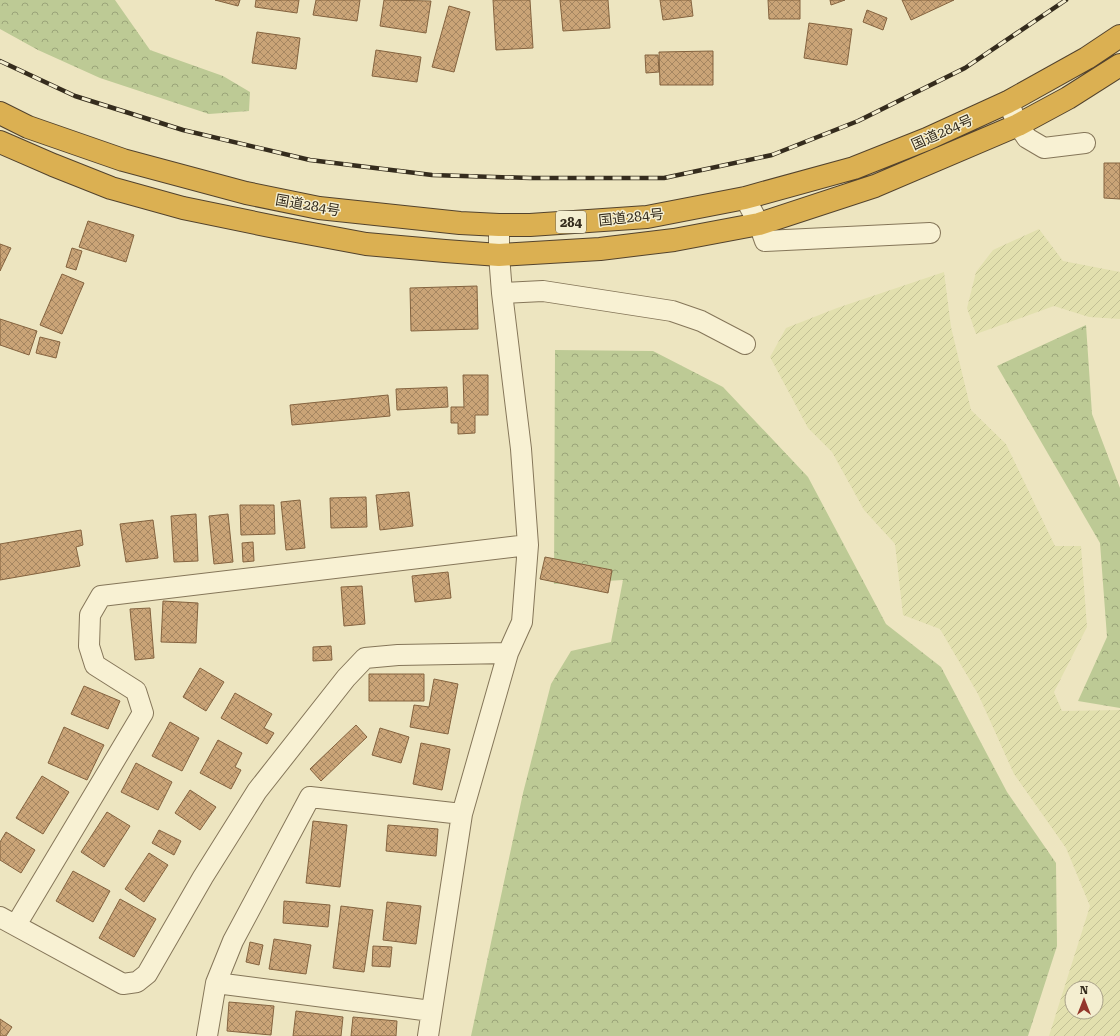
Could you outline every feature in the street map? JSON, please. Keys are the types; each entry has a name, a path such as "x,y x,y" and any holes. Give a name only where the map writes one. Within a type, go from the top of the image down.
{"highway":[{"name":"国道284号","path":"0,113 28,127 123,160 246,193 319,208 460,223 499,225 530,225 647,217 745,198 854,168 927,139 1008,102 1087,58 1120,36"},
{"name":"国道284号","path":"0,142 111,188 182,208 366,244 499,255 600,249 674,240 759,224 875,186 1018,125 1068,98 1120,65"}],"street":[{"path":"1008,102 1018,125 1027,138 1044,148 1085,143"},
{"path":"745,198 759,224 765,241 930,233"},
{"path":"428,1036 462,814 508,653 522,622 528,545 521,449 502,292 499,255 499,225"},
{"path":"502,292 543,291 672,311 700,321 745,344"},
{"path":"508,653 398,655 365,658 346,678 257,791 203,877 147,974 137,982 123,984 8,921 143,713 136,691 95,665 89,646 90,615 101,596 528,545"},
{"path":"207,1036 216,983 232,941 310,797 462,814"},
{"path":"216,983 431,1011"}],"shaded area":[{"path":"1039,229 1063,261 1120,272 1120,319 1089,317 1054,306 976,334 967,308 976,272 993,250"},
{"path":"944,272 951,327 971,410 1006,444 1055,546 1081,546 1087,627 1054,692 1062,711 1120,710 1120,1036 1049,1036 1064,988 1064,1020 1104,1020 1104,980 1067,980 1090,906 1066,848 1014,774 978,694 940,629 903,615 895,544 864,510 832,452 808,428 770,357 786,328 837,308"}],"green space":[{"path":"0,0 115,0 150,50 223,76 250,92 249,111 209,114 100,78 38,50 0,29"},
{"path":"1086,325 1092,414 1120,488 1120,708 1078,701 1107,637 1100,543 997,366"},
{"path":"555,350 653,351 723,387 808,477 886,624 941,667 1007,792 1056,863 1057,946 1028,1036 471,1036 523,793 551,684 571,651 611,642 623,580 554,584"}],"building":[{"path":"215,0 240,0 238,6"},
{"path":"256,0 299,0 297,13 255,7"},
{"path":"316,0 360,0 357,21 313,15"},
{"path":"384,0 431,1 426,33 380,26"},
{"path":"493,0 530,0 533,48 496,50"},
{"path":"560,0 608,0 610,28 563,31"},
{"path":"660,0 691,0 693,16 663,20"},
{"path":"768,0 800,0 800,19 769,19"},
{"path":"830,0 845,0 831,5"},
{"path":"902,0 954,0 911,20"},
{"path":"449,6 470,12 454,72 432,67"},
{"path":"867,10 887,18 883,30 863,22"},
{"path":"809,23 852,29 847,65 804,58"},
{"path":"257,32 300,38 296,69 252,63"},
{"path":"376,50 421,57 417,82 372,76"},
{"path":"713,51 713,85 660,85 659,52"},
{"path":"645,55 658,55 659,72 646,73"},
{"path":"1104,163 1120,163 1120,199 1104,198"},
{"path":"88,221 134,235 126,262 79,247"},
{"path":"0,244 11,248 0,271"},
{"path":"72,248 82,251 76,270 66,267"},
{"path":"62,274 84,283 62,334 40,325"},
{"path":"477,286 478,329 411,331 410,288"},
{"path":"0,319 37,331 29,355 0,345"},
{"path":"40,337 60,342 56,358 36,353"},
{"path":"463,375 488,375 488,415 475,415 475,433 458,434 458,423 451,423 451,407 464,407"},
{"path":"447,387 448,407 397,410 396,389"},
{"path":"388,395 390,416 292,425 290,405"},
{"path":"409,492 413,526 380,530 376,495"},
{"path":"366,497 367,527 331,528 330,498"},
{"path":"300,500 305,548 286,550 281,502"},
{"path":"240,505 274,505 275,534 241,535"},
{"path":"196,514 198,561 174,562 171,516"},
{"path":"228,514 233,562 214,564 209,516"},
{"path":"153,520 158,558 126,562 120,524"},
{"path":"81,530 83,545 76,547 80,566 0,580 0,544"},
{"path":"253,542 254,561 243,562 242,543"},
{"path":"545,557 612,570 608,593 540,579"},
{"path":"448,572 451,598 415,602 412,576"},
{"path":"362,586 365,624 344,626 341,587"},
{"path":"163,601 198,603 196,643 161,642"},
{"path":"150,608 154,658 135,660 130,609"},
{"path":"331,646 332,660 313,661 313,647"},
{"path":"200,668 224,682 206,711 183,697"},
{"path":"369,674 424,674 424,701 369,701"},
{"path":"434,679 458,684 448,734 410,727 414,705 429,707"},
{"path":"84,686 120,701 108,729 71,714"},
{"path":"235,693 272,714 264,728 274,733 267,744 221,718"},
{"path":"170,722 199,738 182,771 152,756"},
{"path":"356,725 367,737 321,781 310,769"},
{"path":"64,727 104,745 87,780 48,763"},
{"path":"380,728 409,737 401,763 372,755"},
{"path":"218,740 242,753 235,767 241,770 231,789 200,773"},
{"path":"421,743 450,749 442,790 413,784"},
{"path":"136,763 172,782 158,810 121,792"},
{"path":"42,776 69,792 43,834 16,818"},
{"path":"190,790 216,807 200,830 175,813"},
{"path":"107,812 130,826 104,867 81,852"},
{"path":"313,821 347,825 340,887 306,883"},
{"path":"388,825 438,829 436,856 386,851"},
{"path":"159,830 181,841 174,855 152,843"},
{"path":"6,832 35,850 21,873 0,860 0,842"},
{"path":"149,853 168,865 144,902 125,889"},
{"path":"73,871 110,891 93,922 56,901"},
{"path":"120,899 156,919 134,957 99,938"},
{"path":"284,901 330,905 328,927 283,923"},
{"path":"387,902 421,906 416,944 383,940"},
{"path":"341,906 373,910 364,972 333,968"},
{"path":"274,939 311,945 306,974 269,969"},
{"path":"250,942 263,945 259,965 246,962"},
{"path":"373,946 392,947 390,967 372,966"},
{"path":"229,1002 274,1006 271,1035 227,1031"},
{"path":"296,1011 343,1017 341,1036 293,1036"},
{"path":"353,1017 397,1021 396,1036 351,1036"},
{"path":"0,1019 12,1027 6,1036 0,1036"}],"railway":[{"path":"0,61 75,96 183,130 310,160 432,175 530,178 664,178 772,155 858,121 965,68 1066,0"}]}
